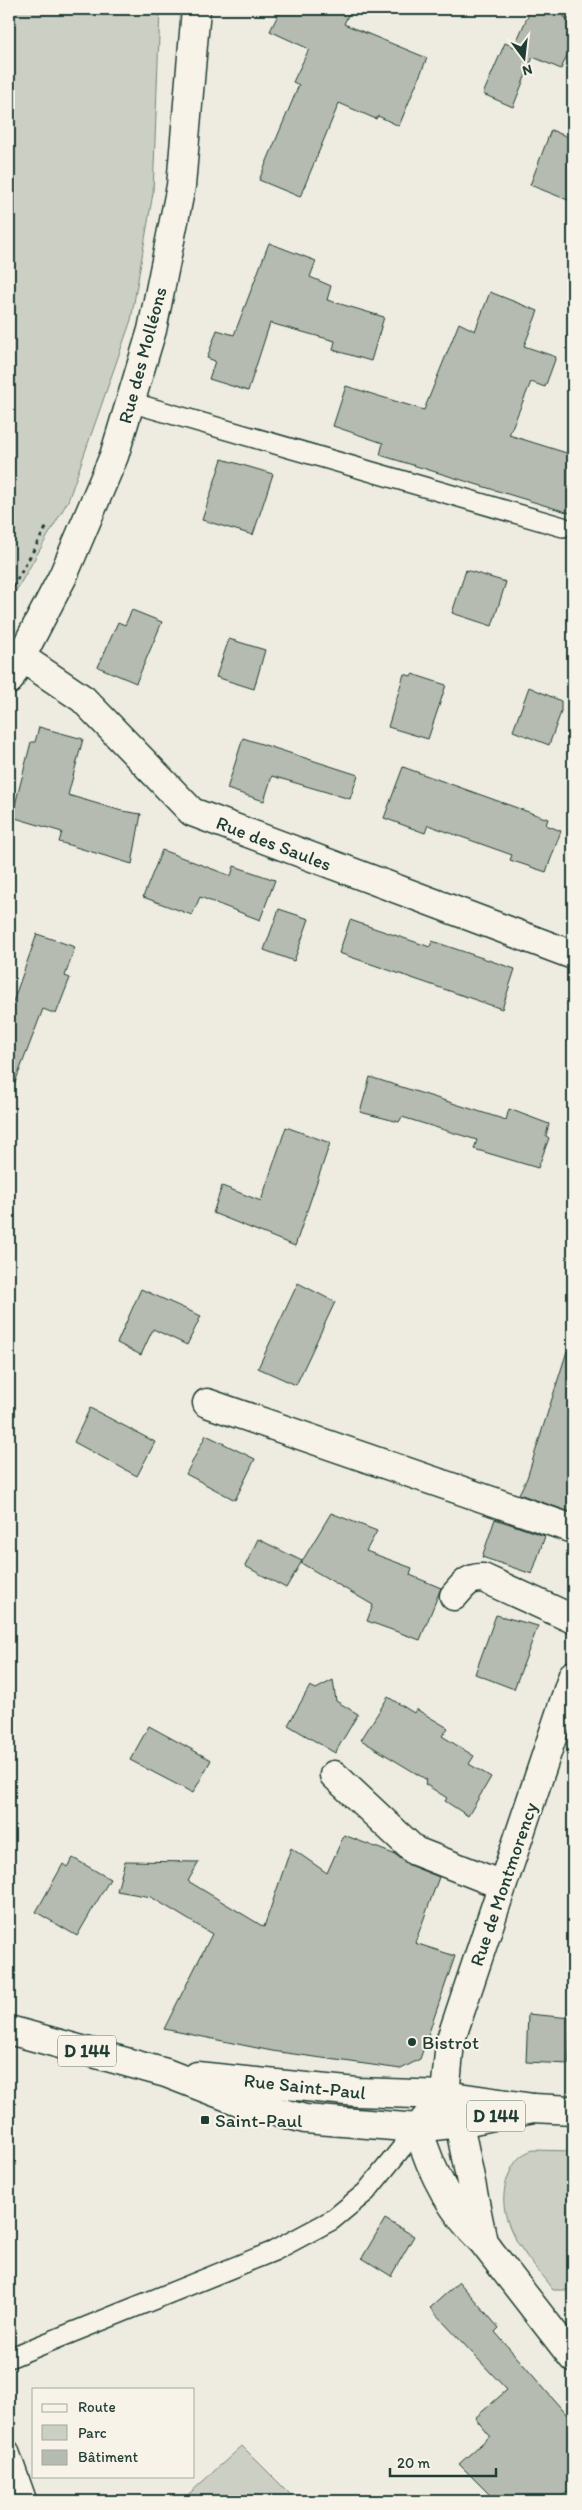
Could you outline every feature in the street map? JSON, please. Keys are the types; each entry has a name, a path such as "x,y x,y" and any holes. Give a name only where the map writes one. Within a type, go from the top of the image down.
{"street":[{"name":"Rue des Molléons","path":"15,668 63,576 110,466 152,330 181,186 196,9"},
{"name":"Rue des Saules","path":"15,668 83,699 192,812 573,955"},
{"path":"207,1403 573,1529"},
{"path":"454,1596 468,1580 483,1578 573,1619"},
{"name":"Rue de Montmorency","path":"445,2095 450,2042 573,1675"},
{"path":"334,1775 415,1851 502,1885"},
{"name":"Rue Saint-Paul","path":"9,2030 166,2073 241,2102 305,2119 418,2128"},
{"name":"Rue Saint-Paul","path":"166,2073 357,2092 445,2095 533,2108"},
{"path":"483,2242 459,2124 445,2095 418,2128 427,2160 468,2228 483,2242 573,2358"},
{"name":"D 144","path":"418,2128 459,2124 533,2108 573,2110"}],"lane":[{"path":"130,402 563,527"},
{"path":"9,2358 274,2250 332,2220 366,2192 418,2128"},
{"path":"9,2450 27,2501"}],"green space":[{"path":"9,9 160,9 153,193 131,320 68,501 9,603"},
{"path":"533,2150 573,2151 573,2227 570,2290 553,2290 532,2264 514,2236 504,2207 504,2191 513,2166 524,2154"},
{"path":"242,2446 297,2501 181,2501"}],"building":[{"path":"281,9 351,9 344,24 427,58 399,126 378,116 376,119 339,103 300,197 259,180 299,85 293,82 309,49 270,31"},
{"path":"531,9 567,9 564,17 573,21 573,42 561,69 533,57 513,107 483,94 505,43 514,47"},
{"path":"551,130 573,139 573,202 530,185"},
{"path":"269,243 316,261 310,277 331,286 327,300 384,317 371,361 333,350 335,341 270,323 248,391 209,379 215,361 207,358 217,330 234,335"},
{"path":"490,292 538,311 524,346 556,357 545,387 531,382 509,435 573,455 573,514 380,455 383,443 333,426 346,386 424,410 459,323 475,331"},
{"path":"222,459 273,474 253,535 202,520"},
{"path":"466,570 506,582 492,626 452,613"},
{"path":"132,610 162,622 136,683 98,667 118,622 125,625"},
{"path":"229,639 265,650 254,689 216,677"},
{"path":"404,674 411,676 412,674 446,685 428,739 388,727"},
{"path":"529,687 561,701 561,712 549,745 513,731"},
{"path":"39,727 83,739 68,795 122,811 141,814 132,864 59,842 62,832 12,817 31,742 35,742"},
{"path":"243,738 358,775 350,799 272,776 264,801 227,789"},
{"path":"403,767 548,819 546,825 561,831 546,872 510,860 512,855 428,825 425,833 384,818"},
{"path":"162,850 231,876 234,866 275,880 260,920 200,897 192,915 143,897"},
{"path":"279,909 309,919 294,961 264,950"},
{"path":"350,920 430,947 432,941 515,969 502,1009 339,953"},
{"path":"37,934 75,947 65,976 70,978 56,1014 43,1009 11,1093 9,1092 9,1013"},
{"path":"370,1077 506,1120 509,1109 549,1124 546,1136 549,1138 538,1168 474,1149 477,1140 402,1117 399,1122 360,1112"},
{"path":"286,1127 330,1143 295,1246 213,1213 222,1186 261,1201"},
{"path":"298,1283 335,1302 296,1385 258,1368"},
{"path":"141,1289 201,1316 187,1345 153,1329 141,1355 117,1343"},
{"path":"567,1351 573,1352 573,1513 519,1494 527,1478"},
{"path":"90,1408 155,1442 137,1476 74,1442"},
{"path":"206,1435 255,1459 235,1500 186,1474"},
{"path":"331,1513 377,1531 366,1551 412,1568 410,1575 441,1588 420,1640 367,1621 373,1605 301,1563"},
{"path":"495,1519 545,1536 532,1574 482,1557"},
{"path":"258,1539 302,1561 286,1588 245,1566"},
{"path":"496,1615 538,1626 514,1689 475,1674"},
{"path":"333,1680 336,1701 358,1714 335,1753 288,1725 310,1686 316,1689"},
{"path":"388,1697 414,1713 416,1709 448,1728 442,1736 474,1756 469,1764 491,1777 468,1816 445,1801 447,1798 425,1784 427,1780 361,1740"},
{"path":"149,1726 211,1760 193,1793 130,1760"},
{"path":"344,1835 396,1855 409,1865 439,1877 415,1943 455,1956 420,2059 401,2069 272,2051 164,2029 212,1934 151,1897 117,1891 125,1861 199,1862 188,1881 264,1927 291,1848 327,1873"},
{"path":"73,1858 110,1879 77,1936 36,1912 63,1864 67,1867"},
{"path":"528,2014 571,2018 569,2064 526,2062"},
{"path":"385,2219 414,2236 391,2276 362,2258"},
{"path":"459,2282 499,2328 495,2332 573,2422 573,2487 556,2501 496,2501 459,2464 490,2436 475,2418 507,2390 430,2308"}],"place":[{"name":"Bistrot","path":"412,2042"},
{"name":"Saint-Paul","path":"205,2120"}]}
